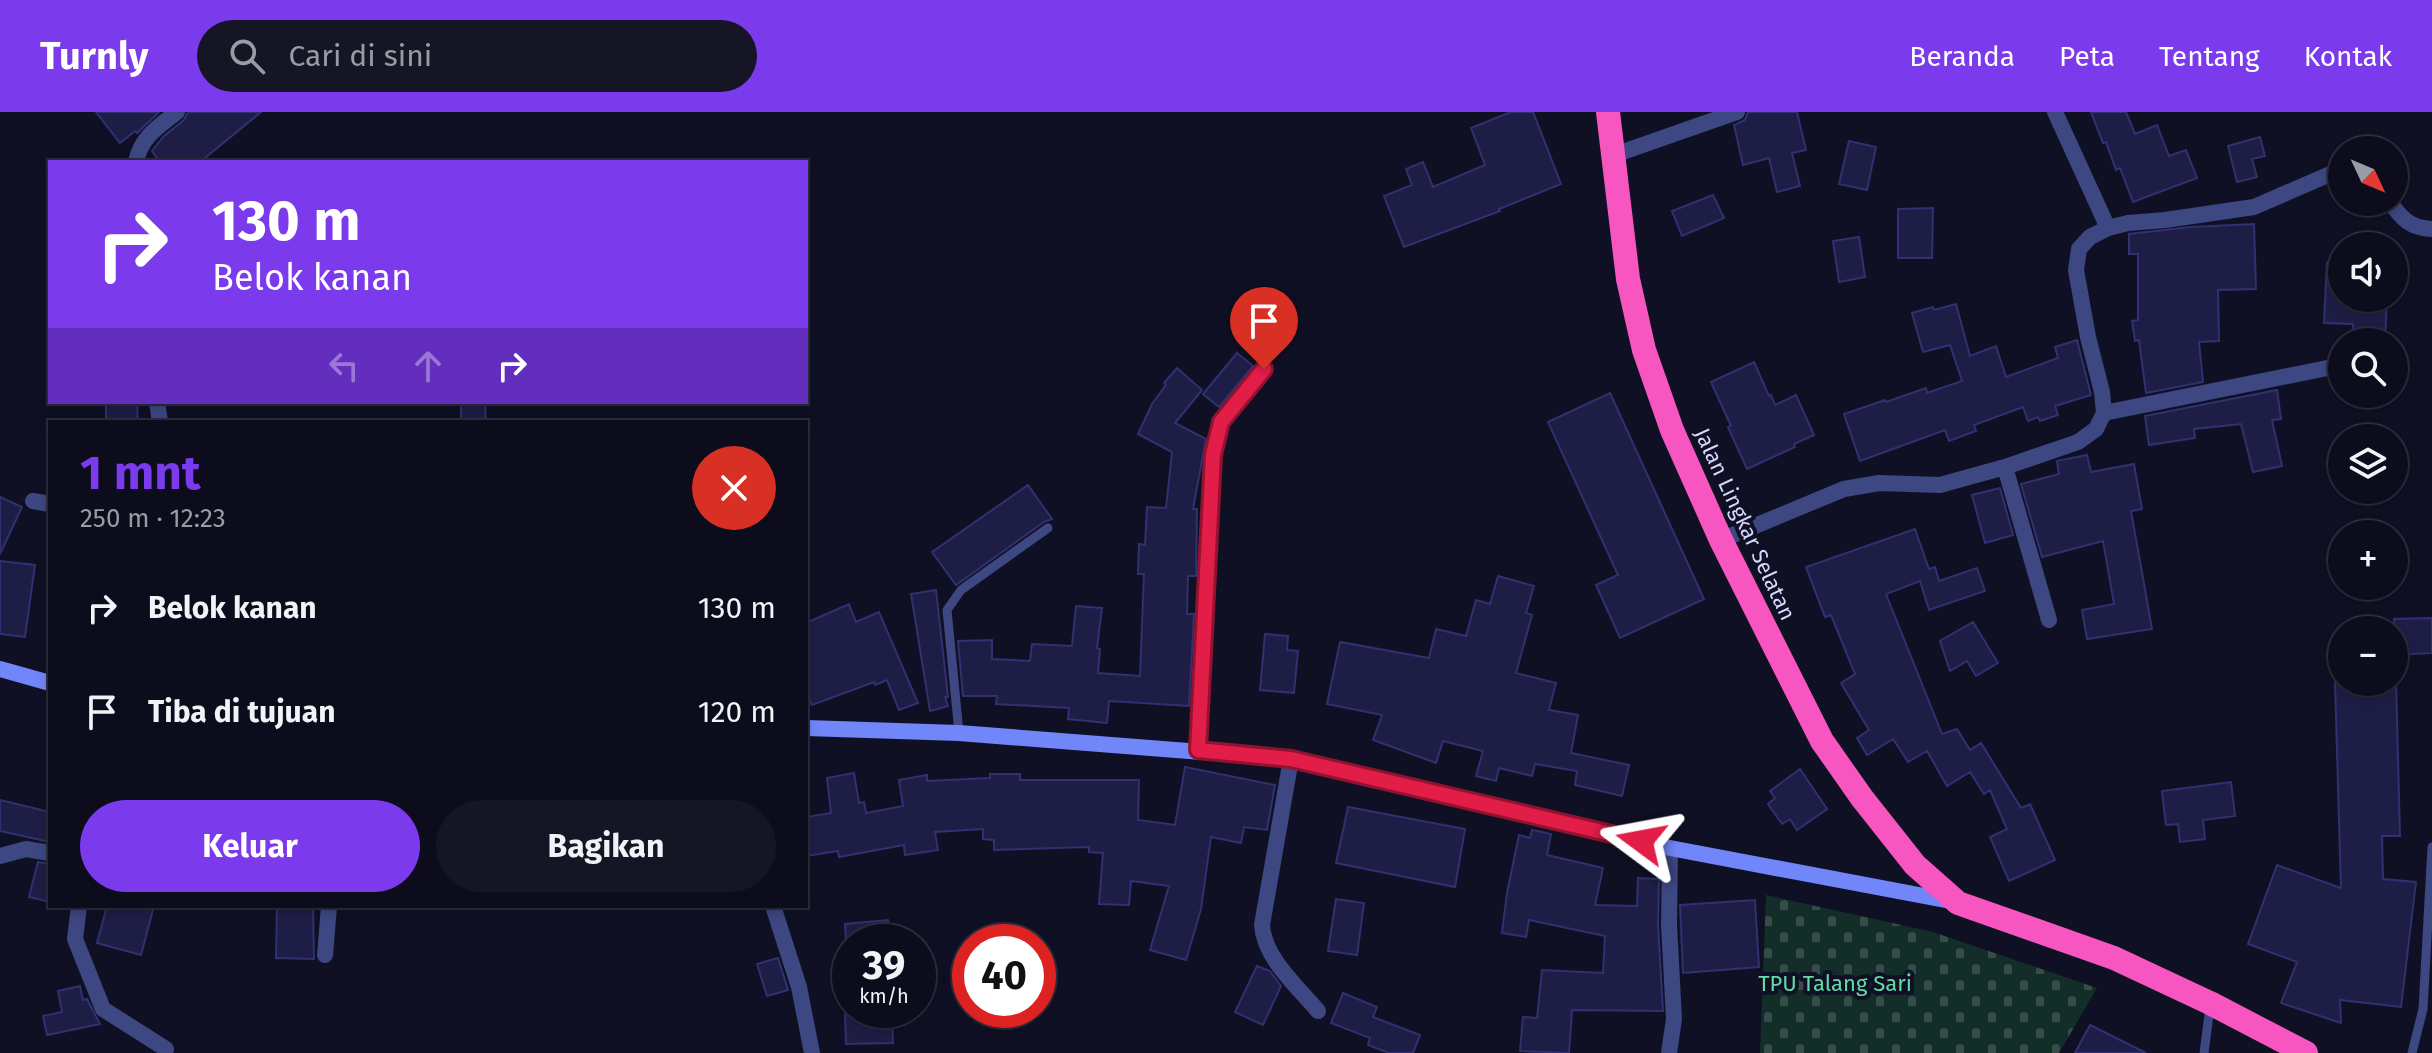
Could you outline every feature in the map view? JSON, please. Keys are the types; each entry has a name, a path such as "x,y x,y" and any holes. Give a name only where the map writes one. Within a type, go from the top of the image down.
{"highway":[{"name":"Jalan Lingkar Selatan","path":"1608,112 1628,279 1644,350 1672,430 1721,540 1822,741 1915,865 1958,903"},
{"path":"1958,903 2114,958 2306,1053"}],"street":[{"path":"136,160 146,136 177,112"},
{"path":"1614,155 1737,112"},
{"path":"2055,112 2108,228"},
{"path":"1721,540 1844,489 1879,483 1940,485 2078,442 2096,429 2104,413 2076,270 2079,249 2090,237 2128,223 2254,207 2328,175"},
{"path":"2400,216 2418,229 2432,229"},
{"path":"2104,413 2328,368"},
{"path":"1198,750 1213,455 1221,422 1264,369"},
{"path":"2005,467 2049,620"},
{"path":"0,669 48,682"},
{"path":"808,728 959,733 1291,759 1670,848 1958,903"},
{"path":"1291,759 1262,925 1263,937 1282,970 1318,1011"},
{"path":"1669,1053 1674,1019 1669,925 1670,848"},
{"path":"0,856 26,849 48,853"},
{"path":"79,908 75,939 103,1009 166,1049"},
{"path":"325,955 329,908"},
{"path":"774,908 799,987 812,1053"}],"lane":[{"path":"959,733 947,610 961,590 1048,528"},
{"path":"2412,1053 2423,1009 2432,847"},
{"path":"2204,1053 2210,1003"}],"green space":[{"name":"TPU Talang Sari","path":"1766,895 1933,932 2097,988 2059,1053 1760,1053"}],"building":[{"path":"96,112 159,112 137,133 135,131 120,143"},
{"path":"188,112 261,112 202,160 159,160 152,151 164,136 184,120"},
{"path":"1511,112 1533,112 1561,184 1404,247 1384,196 1412,185 1406,169 1423,162 1433,187 1485,165 1471,128"},
{"path":"1748,112 1797,112 1806,150 1792,153 1800,186 1777,192 1769,158 1743,165 1734,125 1745,120"},
{"path":"2091,112 2126,112 2135,134 2157,125 2169,156 2186,150 2197,178 2133,202 2120,168 2116,170"},
{"path":"2260,137 2265,156 2252,159 2257,177 2237,182 2228,146"},
{"path":"1849,141 1876,147 1867,190 1839,184"},
{"path":"1713,195 1724,218 1682,236 1672,211"},
{"path":"1933,208 1932,258 1898,258 1898,209"},
{"path":"2254,224 2256,289 2218,290 2219,341 2199,342 2203,382 2146,393 2139,340 2135,341 2132,321 2138,320 2138,254 2129,254 2129,234"},
{"path":"1859,237 1865,277 1839,282 1833,241"},
{"path":"2327,262 2328,312 2386,312 2386,328 2353,328 2353,324 2324,323"},
{"path":"1956,304 1970,356 1996,346 2006,377 2058,358 2055,347 2077,340 2091,395 2055,406 2058,415 2040,421 2038,417 2028,421 2023,407 1974,425 1976,431 1949,441 1945,430 1860,461 1844,414 1926,388 1927,393 1962,381 1950,345 1923,352 1912,313"},
{"path":"1237,353 1253,366 1219,407 1203,394"},
{"path":"1754,362 1775,405 1796,395 1814,435 1747,469 1711,382"},
{"path":"1177,368 1202,390 1175,423 1206,439 1193,509 1197,509 1196,576 1188,576 1187,614 1194,614 1189,706 1109,701 1107,723 1068,719 1069,708 996,704 997,696 963,696 958,641 992,640 992,659 1030,661 1032,644 1072,646 1076,606 1102,608 1097,648 1100,649 1098,673 1140,676 1144,574 1138,574 1139,544 1145,545 1147,507 1166,508 1172,452 1138,434 1152,404 1166,385 1164,383"},
{"path":"2277,390 2281,419 2272,420 2282,466 2253,472 2241,424 2194,429 2195,438 2149,445 2145,416"},
{"path":"1610,393 1704,599 1620,638 1596,585 1618,575 1548,422"},
{"path":"106,404 137,404 138,420 106,420"},
{"path":"461,404 485,404 486,420 461,420"},
{"path":"2087,455 2091,472 2134,464 2142,509 2131,511 2152,629 2087,639 2082,610 2114,604 2103,541 2042,557 2021,484 2059,474 2057,461"},
{"path":"1028,485 1052,519 956,585 932,552"},
{"path":"2000,488 2013,535 1985,543 1972,495"},
{"path":"0,497 22,507 0,554"},
{"path":"1915,529 1929,569 1935,567 1939,581 1977,568 1985,591 1929,610 1920,581 1886,594 1942,734 1957,729 1970,750 1981,743 2021,808 2030,804 2055,860 2009,881 1990,837 2007,829 1990,790 1984,794 1970,772 1947,786 1927,751 1908,762 1893,739 1867,755 1857,738 1869,730 1841,683 1855,674 1831,615 1825,617 1806,567"},
{"path":"0,561 35,565 25,637 0,634"},
{"path":"1498,576 1534,586 1526,613 1532,615 1516,673 1556,683 1549,710 1578,715 1571,753 1629,765 1622,796 1575,785 1577,771 1535,764 1532,776 1499,768 1496,781 1476,776 1483,751 1443,741 1436,763 1373,740 1382,715 1327,704 1340,642 1429,658 1436,629 1466,636 1476,600 1490,604"},
{"path":"936,590 948,706 930,711 911,594"},
{"path":"849,604 856,622 879,612 918,703 899,710 887,680 812,705 808,695 808,622"},
{"path":"2432,618 2432,653 2408,654 2408,619"},
{"path":"1973,622 1998,663 1976,676 1967,661 1950,671 1940,641"},
{"path":"1265,634 1288,636 1287,650 1298,651 1294,693 1260,690"},
{"path":"2335,696 2396,696 2400,836 2382,836 2383,879 2416,882 2401,1007 2340,1000 2341,1023 2281,1003 2297,962 2248,944 2277,865 2341,888"},
{"path":"1185,767 1275,785 1267,830 1244,827 1241,843 1211,837 1201,909 1186,960 1150,950 1169,886 1131,881 1129,905 1099,904 1103,853 1089,852 1089,847 994,850 994,840 983,839 983,829 935,832 938,850 905,855 904,845 839,857 838,851 808,856 808,817 831,813 827,778 854,773 859,803 864,802 866,813 903,806 899,780 927,775 927,781 990,778 990,774 1020,774 1020,780 1139,780 1138,820 1175,825"},
{"path":"1800,769 1827,809 1797,830 1790,819 1782,824 1768,804 1775,798 1770,791"},
{"path":"2231,782 2235,816 2203,820 2205,839 2180,842 2178,824 2166,825 2162,791"},
{"path":"0,800 48,812 48,842 0,831"},
{"path":"1348,807 1465,829 1455,887 1336,863"},
{"path":"1532,830 1551,834 1547,855 1603,868 1595,905 1637,906 1638,878 1659,879 1663,1011 1572,1010 1569,1053 1520,1051 1523,1017 1537,1018 1542,970 1603,973 1605,936 1529,920 1526,937 1502,933 1519,835 1530,838"},
{"path":"38,862 48,864 48,902 29,897"},
{"path":"1336,899 1364,903 1357,955 1328,951"},
{"path":"1755,900 1759,967 1683,973 1680,905"},
{"path":"106,908 153,908 141,955 97,943"},
{"path":"277,908 313,908 314,959 276,958"},
{"path":"888,920 888,924 845,924"},
{"path":"778,958 788,990 767,996 757,964"},
{"path":"1257,966 1270,971 1281,986 1263,1025 1235,1012"},
{"path":"80,986 83,1000 87,999 100,1024 47,1035 43,1016 62,1012 58,991"},
{"path":"1343,993 1377,1007 1373,1017 1420,1035 1413,1053 1389,1053 1368,1045 1370,1038 1331,1023"},
{"path":"2090,1025 2146,1053 2075,1053"},
{"path":"845,1028 892,1028 893,1043 846,1044"}],"route":[{"path":"1264,369 1221,422 1213,455 1198,750 1291,759 1641,841"}]}
